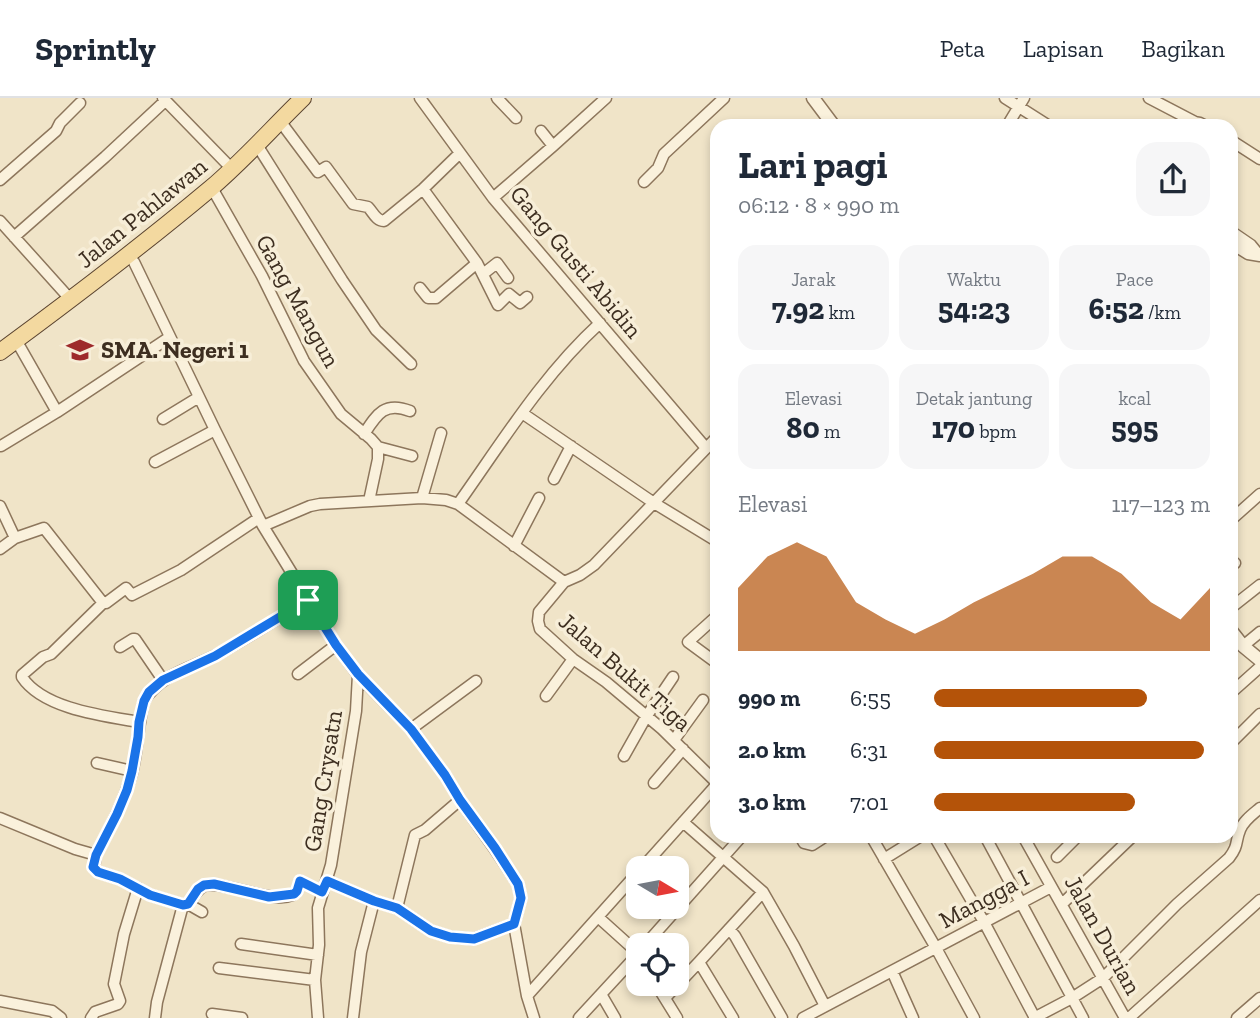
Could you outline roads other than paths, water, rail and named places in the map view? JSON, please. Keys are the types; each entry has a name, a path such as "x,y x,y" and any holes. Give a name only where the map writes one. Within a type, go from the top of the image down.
{"main road":[{"name":"Jalan Pahlawan","path":"0,352 132,258 212,188 303,98"}],"street":[{"name":"Gang Gusti Abidin","path":"420,98 493,198 706,448"},
{"path":"497,98 516,118"},
{"path":"493,198 606,98"},
{"path":"644,182 658,168 664,154 724,98"},
{"path":"1005,98 1022,102 1041,119"},
{"path":"1149,98 1189,119"},
{"path":"8,234 105,158 164,99 232,169"},
{"path":"817,100 829,119"},
{"path":"1011,119 1022,102"},
{"path":"0,180 56,131 60,123 80,103"},
{"path":"280,121 318,172 326,167 353,204 368,207 377,219 384,221 423,189 460,153"},
{"path":"541,131 553,146"},
{"path":"257,145 376,330 411,364"},
{"path":"1238,145 1260,159"},
{"name":"Gang Mangun","path":"212,188 304,361 341,414 378,447"},
{"path":"423,189 480,269 498,304 509,294 520,303 527,297"},
{"path":"0,221 8,234 71,300"},
{"path":"1238,236 1251,245 1259,256"},
{"path":"1238,248 1248,254 1259,256"},
{"path":"132,258 196,399 215,430 261,522 308,600 358,674 411,729 518,884 521,898 514,924 527,996 534,1018"},
{"path":"420,288 428,298 436,298 480,269 497,263 508,278"},
{"path":"458,505 522,413 567,356 600,323"},
{"path":"1,446 170,337"},
{"path":"16,340 57,412"},
{"path":"163,419 196,399"},
{"path":"364,434 380,412 396,406 410,411"},
{"path":"522,413 654,503 710,537"},
{"path":"155,462 215,430"},
{"path":"422,498 441,433"},
{"path":"564,582 594,565 710,444"},
{"path":"554,479 571,446"},
{"path":"369,501 378,447 412,456"},
{"path":"1238,514 1260,494"},
{"name":"Jalan Bukit Tiga","path":"103,603 126,588 132,595 181,570 261,522 310,506 422,498 446,500 458,505 564,582 540,612 540,629 573,659 606,682 662,729 710,776"},
{"path":"514,546 539,498"},
{"path":"0,506 15,538"},
{"path":"0,549 15,538 44,528 103,603 51,654 24,671 22,677 27,684 68,708 139,722"},
{"path":"1238,602 1260,585"},
{"path":"202,912 186,904 150,895 120,879 98,872 93,867 96,855 117,814 132,771 144,701 149,692 163,680 215,656 308,600"},
{"path":"710,622 688,642 710,658"},
{"path":"1243,646 1260,632"},
{"path":"120,647 135,639 163,680"},
{"path":"1238,640 1260,660"},
{"path":"298,674 336,645"},
{"path":"546,696 573,659"},
{"path":"1238,687 1260,667"},
{"name":"Gang Crysatn","path":"318,1018 315,980 318,908 327,881 356,711 358,674"},
{"path":"624,756 673,677"},
{"path":"411,729 476,681"},
{"path":"654,783 703,701"},
{"path":"1238,736 1260,714"},
{"path":"97,763 132,771"},
{"path":"653,856 710,791"},
{"path":"397,908 415,835 425,830 460,800"},
{"path":"1238,837 1244,823 1260,808"},
{"path":"0,818 96,855"},
{"path":"683,822 763,892 825,1006"},
{"path":"656,933 736,843"},
{"path":"875,843 974,1018"},
{"path":"884,859 910,843"},
{"path":"938,843 1035,1018 1103,978 1177,904 1229,858 1237,843"},
{"path":"989,843 1083,1018"},
{"name":"Jalan Durian","path":"1027,843 1127,1018"},
{"path":"1057,857 1071,843"},
{"path":"1062,904 1126,843"},
{"path":"155,1018 186,904 198,889 214,884 269,897 294,894 300,881 322,892"},
{"path":"327,881 397,908 431,931 450,937 474,939 514,924"},
{"path":"527,996 626,886"},
{"name":"Mangga I","path":"803,1018 1051,887"},
{"path":"91,1018 95,1012 120,1001 114,979 138,888"},
{"path":"677,1018 665,998 763,892"},
{"path":"1127,1018 1260,900"},
{"path":"353,1018 361,951 374,901"},
{"path":"598,917 626,942"},
{"path":"729,929 782,1018"},
{"path":"241,944 318,955"},
{"path":"699,962 733,1018"},
{"path":"219,968 315,980"},
{"path":"579,1018 626,968"},
{"path":"892,971 907,1016"},
{"path":"601,995 615,1018"},
{"path":"1237,1018 1260,998"},
{"path":"0,1001 52,1010 61,1018"},
{"path":"212,1014 242,1018"}],"place":[{"name":"SMA. Negeri 1","path":"80,350"}]}
